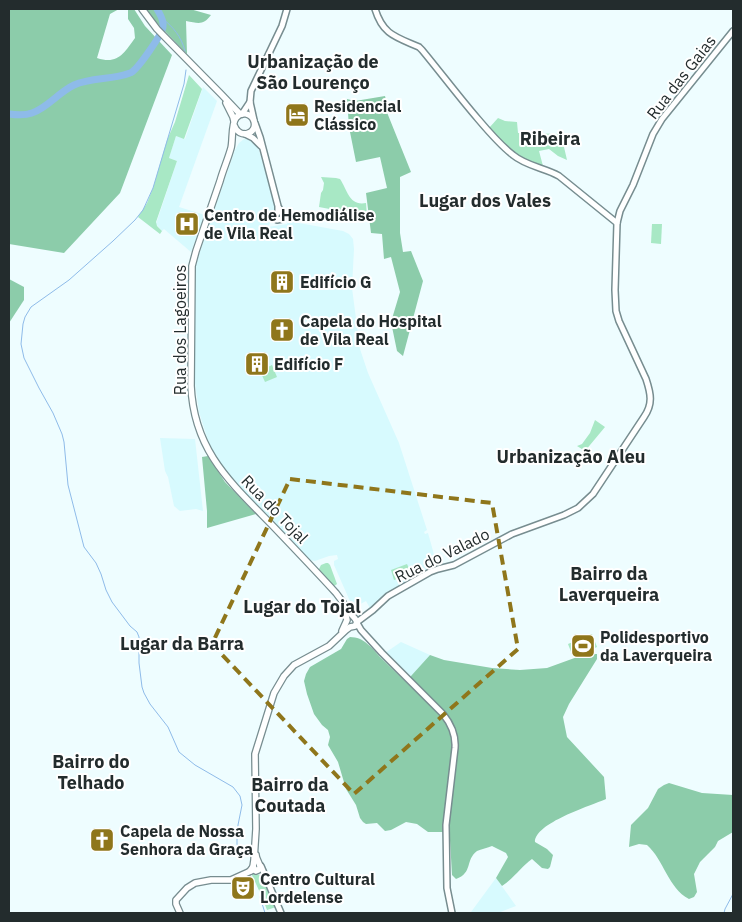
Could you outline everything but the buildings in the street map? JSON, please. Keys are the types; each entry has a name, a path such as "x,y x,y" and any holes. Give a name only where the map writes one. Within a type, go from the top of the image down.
{"main road":[{"path":"142,9 156,29 217,89 241,114 249,115 254,121 253,129 248,134 236,131 230,109 217,89"},
{"path":"234,123 235,118 241,114"},
{"name":"Rua dos Lagoeiros","path":"199,428 192,390 192,269 196,251 231,148 234,123"},
{"name":"Rua dos Lagoeiros","path":"231,148 244,134"},
{"name":"Rua do Tojal","path":"199,428 206,446 226,477 336,593 356,620"},
{"path":"343,602 347,625 351,627"},
{"path":"180,913 176,900 192,884 206,880 231,880 255,867 257,815 255,754 274,693 284,676 294,665 330,646 351,627 355,626 356,620 349,617 346,620 338,638"}],"street":[{"path":"280,213 250,102 251,90 280,32 287,9"},
{"path":"375,9 383,27 396,37 421,48 490,132 511,154 520,160 559,176 617,224"},
{"name":"Rua das Gaias","path":"650,395 646,379 616,311 617,224 620,211 633,185 657,126 667,111 733,31"},
{"path":"241,114 250,102"},
{"path":"244,134 254,139 263,148"},
{"name":"Rua do Valado","path":"356,620 373,610 390,595 423,575 454,565 508,536 572,512 584,503 591,496 646,415 650,404 650,395"},
{"path":"356,620 382,653 443,714 455,737 446,826 447,884 452,913"},
{"path":"351,627 366,635"},
{"path":"255,867 265,877 281,913"}],"highlighted area":[{"path":"290,479 492,503 518,649 354,794 212,644"}],"shaded area":[{"path":"203,87 217,101 179,207 205,215 191,252 164,229 162,231 156,224 177,161 169,158 176,136 185,139"},
{"path":"244,139 248,139 255,144 259,150 276,208 268,227 287,224 288,221 343,231 353,239 352,288 360,349 368,373 399,443 427,530 424,532 425,534 428,533 435,558 434,563 429,568 396,590 371,610 366,601 353,608 334,565 334,561 338,559 337,555 315,561 308,560 231,481 211,450 199,412 195,383 196,265 235,150"},
{"path":"160,438 195,439 203,511 196,509 180,511 174,506 165,471"},
{"path":"401,642 430,655 411,676 385,653"},
{"path":"496,878 516,906 498,913 471,912"}],"green space":[{"path":"9,9 119,9 110,14 97,58 110,60 124,53 135,38 134,28 128,19 128,9 134,9 145,26 172,55 120,193 64,253 9,244"},
{"path":"146,9 190,9 211,15 203,22 186,21 187,54"},
{"path":"189,75 202,89 184,139 176,136 169,158 177,161 156,222 162,231 160,234 138,217 147,203 153,188"},
{"path":"385,96 387,104 384,105 411,172 400,177 400,233 403,252 411,251 423,281 403,356 397,351 391,322 400,292 391,257 384,259 382,234 371,233 366,193 387,188 380,157 356,162 349,127 347,99 355,101"},
{"path":"498,118 517,122 518,133 561,134 567,160 549,149 539,151 543,166 515,154 489,128"},
{"path":"321,177 340,179 352,200 366,203 367,216 319,207 324,183"},
{"path":"652,224 662,224 661,244 651,243"},
{"path":"9,279 24,287 24,300 9,323"},
{"path":"272,365 277,377 265,382 260,371"},
{"path":"595,420 605,427 585,451 577,446 582,444 590,433"},
{"path":"208,456 225,482 256,514 207,528 202,457"},
{"path":"326,563 330,565 337,584 333,587 318,571 321,565"},
{"path":"407,564 411,573 394,580 391,570"},
{"name":"Polidesportivo da Laverqueira","path":"592,634 597,647 573,657 568,644"},
{"path":"350,637 364,641 371,647 441,716 449,729 453,743 444,813 445,832 428,832 417,824 406,822 385,831 377,823 366,824 360,818 356,805 346,789 338,762 328,745 330,737 328,730 314,714 304,681 310,667 341,649"},
{"path":"597,654 597,659 563,717 567,737 604,777 606,799 564,816 544,828 537,835 535,842 553,855 548,869 542,868 532,859 502,886 496,878 508,857 506,853 492,846 477,851 471,858 465,873 456,879 452,875 449,823 457,737 452,722 411,680 411,676 430,655 444,660 492,668 520,670 547,668 580,656"},
{"path":"669,783 702,793 733,795 733,832 718,841 715,847 700,862 694,874 697,892 694,897 689,899 676,888 658,858 647,845 639,844 629,847 631,825 648,808 658,789"},
{"path":"251,873 261,875 276,907 267,910"}],"waterway":[{"path":"9,114 23,115 37,111 63,92 81,82 116,77 133,71 149,52 162,31 162,17 157,9"},
{"path":"162,18 176,33 185,51"},
{"path":"186,70 184,84 153,188 143,210 113,241 69,280 31,307 23,324 21,344 24,358 62,434 68,485 84,547 96,563 112,602 139,637 139,663 144,693 168,727 179,752 195,765 233,787 240,796 242,805 237,838 240,855"},
{"path":"724,913 733,894"},
{"path":"260,897 265,913"}],"place":[{"name":"Residencial Clássico","path":"297,115"},
{"name":"Centro de Hemodiálise de Vila Real","path":"187,224"},
{"name":"Edifício G","path":"282,282"},
{"name":"Capela do Hospital de Vila Real","path":"282,330"},
{"name":"Edifício F","path":"257,364"},
{"name":"Polidesportivo da Laverqueira","path":"583,646"},
{"name":"Capela de Nossa Senhora da Graça","path":"102,840"},
{"name":"Centro Cultural Lordelense","path":"243,888"}],"district":[{"name":"Urbanização de São Lourenço","path":"313,72"},
{"name":"Ribeira","path":"550,139"},
{"name":"Lugar dos Vales","path":"485,201"},
{"name":"Urbanização Aleu","path":"571,457"},
{"name":"Bairro da Laverqueira","path":"609,584"},
{"name":"Lugar do Tojal","path":"302,607"},
{"name":"Lugar da Barra","path":"182,644"},
{"name":"Bairro do Telhado","path":"91,772"},
{"name":"Bairro da Coutada","path":"290,795"}]}
